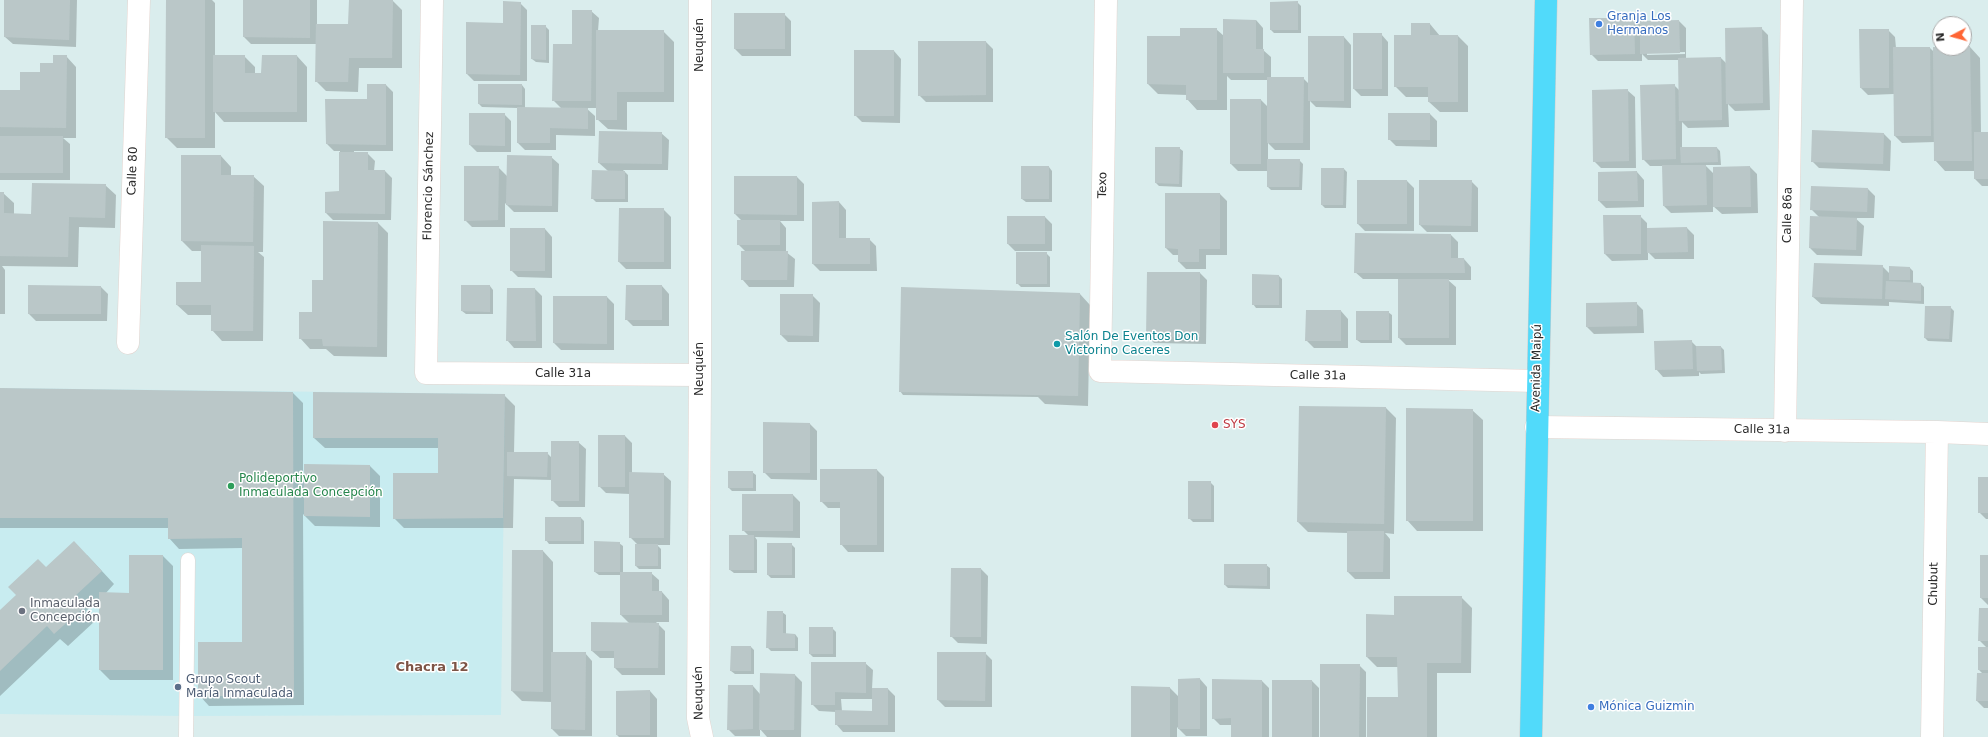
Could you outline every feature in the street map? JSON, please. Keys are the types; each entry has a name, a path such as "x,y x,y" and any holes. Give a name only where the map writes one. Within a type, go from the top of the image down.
{"main road":[{"name":"Avenida Maipú","path":"1530,737 1536,381 1546,0"}],"street":[{"name":"Calle 80","path":"128,343 139,0"},
{"name":"Florencio Sánchez","path":"426,373 432,0"},
{"name":"Neuquén","path":"700,0 698,718 702,737"},
{"name":"Texo","path":"1100,371 1106,0"},
{"name":"Calle 86a","path":"1785,431 1792,0"},
{"name":"Calle 31a","path":"1100,371 1536,381"},
{"name":"Calle 31a","path":"426,373 700,375"},
{"name":"Calle 31a","path":"1536,427 1937,432 1988,434"},
{"name":"Chubut","path":"1932,737 1937,432"}],"lane":[{"path":"186,737 188,560"}],"shaded area":[{"path":"0,388 505,394 501,715 186,716 0,714"}],"building":[{"path":"4,0 70,0 69,40 4,37"},
{"path":"166,0 205,0 205,138 165,138"},
{"path":"243,0 310,0 310,38 243,37"},
{"path":"349,0 393,0 392,58 349,58 348,82 315,82 316,24 348,24"},
{"path":"503,1 521,2 520,75 466,74 466,22 503,23"},
{"path":"1298,1 1298,30 1270,30 1270,2"},
{"path":"572,10 592,10 591,101 552,101 553,44 572,44"},
{"path":"734,13 785,13 785,49 734,49"},
{"path":"1589,18 1634,18 1635,54 1590,55"},
{"path":"1223,19 1256,20 1256,49 1264,49 1264,73 1223,73"},
{"path":"1679,20 1680,53 1640,54 1640,21"},
{"path":"1411,23 1430,23 1430,35 1458,35 1458,102 1428,102 1428,87 1394,87 1394,35 1411,35"},
{"path":"531,25 546,25 546,60 531,59"},
{"path":"1762,27 1763,103 1726,104 1725,28"},
{"path":"1180,28 1217,28 1217,100 1186,100 1186,85 1147,84 1147,36 1180,36"},
{"path":"1859,29 1889,29 1889,88 1860,88"},
{"path":"596,30 664,30 664,92 617,92 617,120 596,120"},
{"path":"1353,33 1382,33 1382,89 1353,89"},
{"path":"1308,36 1344,36 1344,101 1308,101"},
{"path":"918,41 986,41 986,95 918,96"},
{"path":"1893,47 1930,47 1931,136 1894,136"},
{"path":"854,50 894,50 894,116 854,116"},
{"path":"53,55 67,55 66,128 0,127 0,90 20,90 20,72 40,72 40,63 53,63"},
{"path":"213,55 245,55 245,73 261,73 262,55 297,55 297,112 213,112"},
{"path":"1933,56 1970,56 1972,161 1934,161"},
{"path":"1721,57 1722,120 1679,121 1678,58"},
{"path":"1267,77 1304,77 1303,143 1267,143"},
{"path":"367,84 386,84 386,145 326,144 325,99 367,99"},
{"path":"478,84 522,84 522,105 478,104"},
{"path":"1675,84 1676,159 1642,160 1640,85"},
{"path":"1628,89 1629,161 1593,162 1592,90"},
{"path":"1230,99 1261,99 1261,164 1230,164"},
{"path":"517,107 588,108 588,129 550,128 550,143 517,143"},
{"path":"469,113 505,113 505,146 469,145"},
{"path":"1388,113 1430,113 1430,140 1388,140"},
{"path":"1812,130 1884,133 1883,164 1811,162"},
{"path":"599,131 662,132 662,164 598,163"},
{"path":"1974,132 1988,132 1988,179 1974,179"},
{"path":"0,136 63,136 63,173 0,173"},
{"path":"1155,147 1180,147 1179,184 1155,183"},
{"path":"1680,147 1717,147 1718,162 1681,163"},
{"path":"339,152 368,152 368,170 385,170 385,214 325,213 325,192 339,191"},
{"path":"181,155 221,155 221,175 254,175 253,242 181,241"},
{"path":"507,155 552,156 552,206 506,205"},
{"path":"1267,159 1300,159 1299,187 1267,187"},
{"path":"1662,165 1706,165 1707,205 1663,206"},
{"path":"464,166 499,166 498,220 464,221"},
{"path":"1021,166 1049,166 1049,199 1021,199"},
{"path":"1750,166 1751,207 1713,207 1713,167"},
{"path":"1321,168 1344,168 1343,205 1321,205"},
{"path":"592,170 625,171 625,199 591,199"},
{"path":"1637,171 1638,201 1598,201 1598,172"},
{"path":"734,176 797,176 797,215 734,214"},
{"path":"1357,180 1407,180 1407,224 1357,224"},
{"path":"1419,180 1472,180 1471,226 1419,225"},
{"path":"32,183 106,184 105,218 69,217 68,257 0,256 0,192 4,192 4,213 31,214"},
{"path":"1811,186 1868,188 1867,212 1810,210"},
{"path":"1165,193 1220,193 1220,249 1199,249 1199,262 1178,262 1178,249 1165,248"},
{"path":"839,201 839,238 870,238 870,264 812,264 812,202"},
{"path":"619,208 664,208 664,262 618,262"},
{"path":"1603,215 1641,215 1641,254 1604,254"},
{"path":"1007,216 1045,216 1045,244 1007,244"},
{"path":"1810,216 1857,218 1856,250 1809,248"},
{"path":"737,220 780,220 780,245 737,245"},
{"path":"323,221 378,222 377,347 323,346 322,339 299,339 299,312 312,312 312,280 323,280"},
{"path":"1687,227 1688,252 1647,253 1647,228"},
{"path":"510,228 545,228 545,271 510,271"},
{"path":"1355,233 1451,234 1451,258 1464,258 1465,273 1354,273"},
{"path":"201,245 254,246 253,331 211,331 211,305 176,305 176,282 201,282"},
{"path":"741,251 788,251 787,280 741,280"},
{"path":"1016,252 1047,252 1047,284 1016,284"},
{"path":"1814,263 1883,265 1882,299 1812,297"},
{"path":"1889,266 1910,267 1910,280 1889,280"},
{"path":"1147,272 1200,272 1200,337 1146,337"},
{"path":"1252,274 1279,275 1279,305 1252,305"},
{"path":"1398,279 1449,279 1449,338 1398,338"},
{"path":"1886,281 1921,283 1921,301 1885,299"},
{"path":"28,285 101,286 101,314 28,314"},
{"path":"461,285 490,285 490,312 461,311"},
{"path":"626,285 662,285 662,320 625,320"},
{"path":"901,287 1080,293 1078,396 899,392"},
{"path":"507,288 535,288 536,341 506,341"},
{"path":"780,294 813,294 813,336 780,335"},
{"path":"553,296 607,296 607,344 553,343"},
{"path":"1637,302 1637,326 1586,327 1586,303"},
{"path":"1925,306 1951,306 1949,339 1924,338"},
{"path":"1306,310 1341,310 1341,341 1305,341"},
{"path":"1356,311 1389,311 1389,340 1356,340"},
{"path":"1692,340 1693,369 1655,370 1654,341"},
{"path":"1696,346 1721,346 1722,370 1697,371"},
{"path":"0,388 293,392 294,696 198,696 198,642 242,642 242,538 168,539 168,518 0,518"},
{"path":"313,392 505,394 503,518 393,519 393,473 438,473 438,438 313,438"},
{"path":"1299,406 1386,407 1384,524 1297,522"},
{"path":"1406,408 1473,409 1473,521 1406,521"},
{"path":"763,422 810,423 810,473 763,473"},
{"path":"598,435 625,435 625,487 598,487"},
{"path":"551,441 579,441 579,501 551,501"},
{"path":"507,452 548,452 547,477 507,476"},
{"path":"304,464 370,465 370,517 304,516"},
{"path":"820,469 877,469 877,545 840,545 840,502 820,502"},
{"path":"728,471 753,471 753,488 728,488"},
{"path":"629,472 664,473 664,538 629,538"},
{"path":"1978,477 1988,477 1988,513 1978,513"},
{"path":"1188,481 1211,481 1211,519 1188,519"},
{"path":"742,494 793,494 793,531 742,531"},
{"path":"545,517 581,517 581,541 545,541"},
{"path":"1347,531 1384,531 1383,572 1347,572"},
{"path":"729,535 754,535 754,570 729,570"},
{"path":"74,541 102,571 74,597 83,608 54,634 47,626 0,671 0,610 16,595 8,587 38,559 46,567"},
{"path":"594,541 620,542 620,572 594,572"},
{"path":"767,543 792,543 792,575 767,575"},
{"path":"635,544 658,544 658,566 635,566"},
{"path":"512,550 543,550 543,692 511,691"},
{"path":"129,555 163,555 163,670 99,670 99,592 129,593"},
{"path":"1980,555 1988,555 1988,598 1980,598"},
{"path":"1224,564 1267,564 1267,586 1224,585"},
{"path":"951,568 981,568 981,637 950,637"},
{"path":"620,572 652,572 652,591 662,591 662,615 620,615"},
{"path":"1394,596 1462,596 1461,663 1427,663 1427,737 1367,737 1367,697 1398,697 1397,657 1366,657 1366,614 1394,615"},
{"path":"1979,608 1988,608 1988,641 1978,641"},
{"path":"767,611 783,611 783,633 795,634 795,648 766,648"},
{"path":"591,622 659,623 658,668 614,668 614,651 591,651"},
{"path":"809,627 833,627 833,654 809,654"},
{"path":"731,646 751,646 751,671 730,671"},
{"path":"1978,647 1988,647 1988,670 1978,670"},
{"path":"551,652 586,652 585,730 551,729"},
{"path":"937,652 986,652 985,701 937,700"},
{"path":"811,662 866,662 866,693 835,692 835,705 811,705"},
{"path":"1320,664 1360,664 1359,737 1320,737"},
{"path":"760,673 795,674 794,730 759,730"},
{"path":"1977,673 1988,673 1988,701 1976,701"},
{"path":"1200,678 1200,729 1178,729 1178,679"},
{"path":"1212,679 1262,680 1262,737 1231,737 1231,718 1212,719"},
{"path":"1272,680 1312,680 1312,737 1272,737"},
{"path":"728,685 753,685 753,729 727,730"},
{"path":"1131,686 1170,687 1170,737 1131,737"},
{"path":"872,688 888,688 888,725 835,725 835,710 872,711"},
{"path":"650,690 650,735 616,735 616,691"}],"place":[{"name":"Granja Los Hermanos","path":"1599,24"},
{"name":"Salón De Eventos Don Victorino Caceres","path":"1057,344"},
{"name":"SYS","path":"1215,425"},
{"name":"Polideportivo Inmaculada Concepción","path":"231,486"},
{"name":"Inmaculada Concepción","path":"22,611"},
{"name":"Grupo Scout María Inmaculada","path":"178,687"},
{"name":"Mónica Guizmin","path":"1591,707"}],"district":[{"name":"Chacra 12","path":"432,668"}]}
